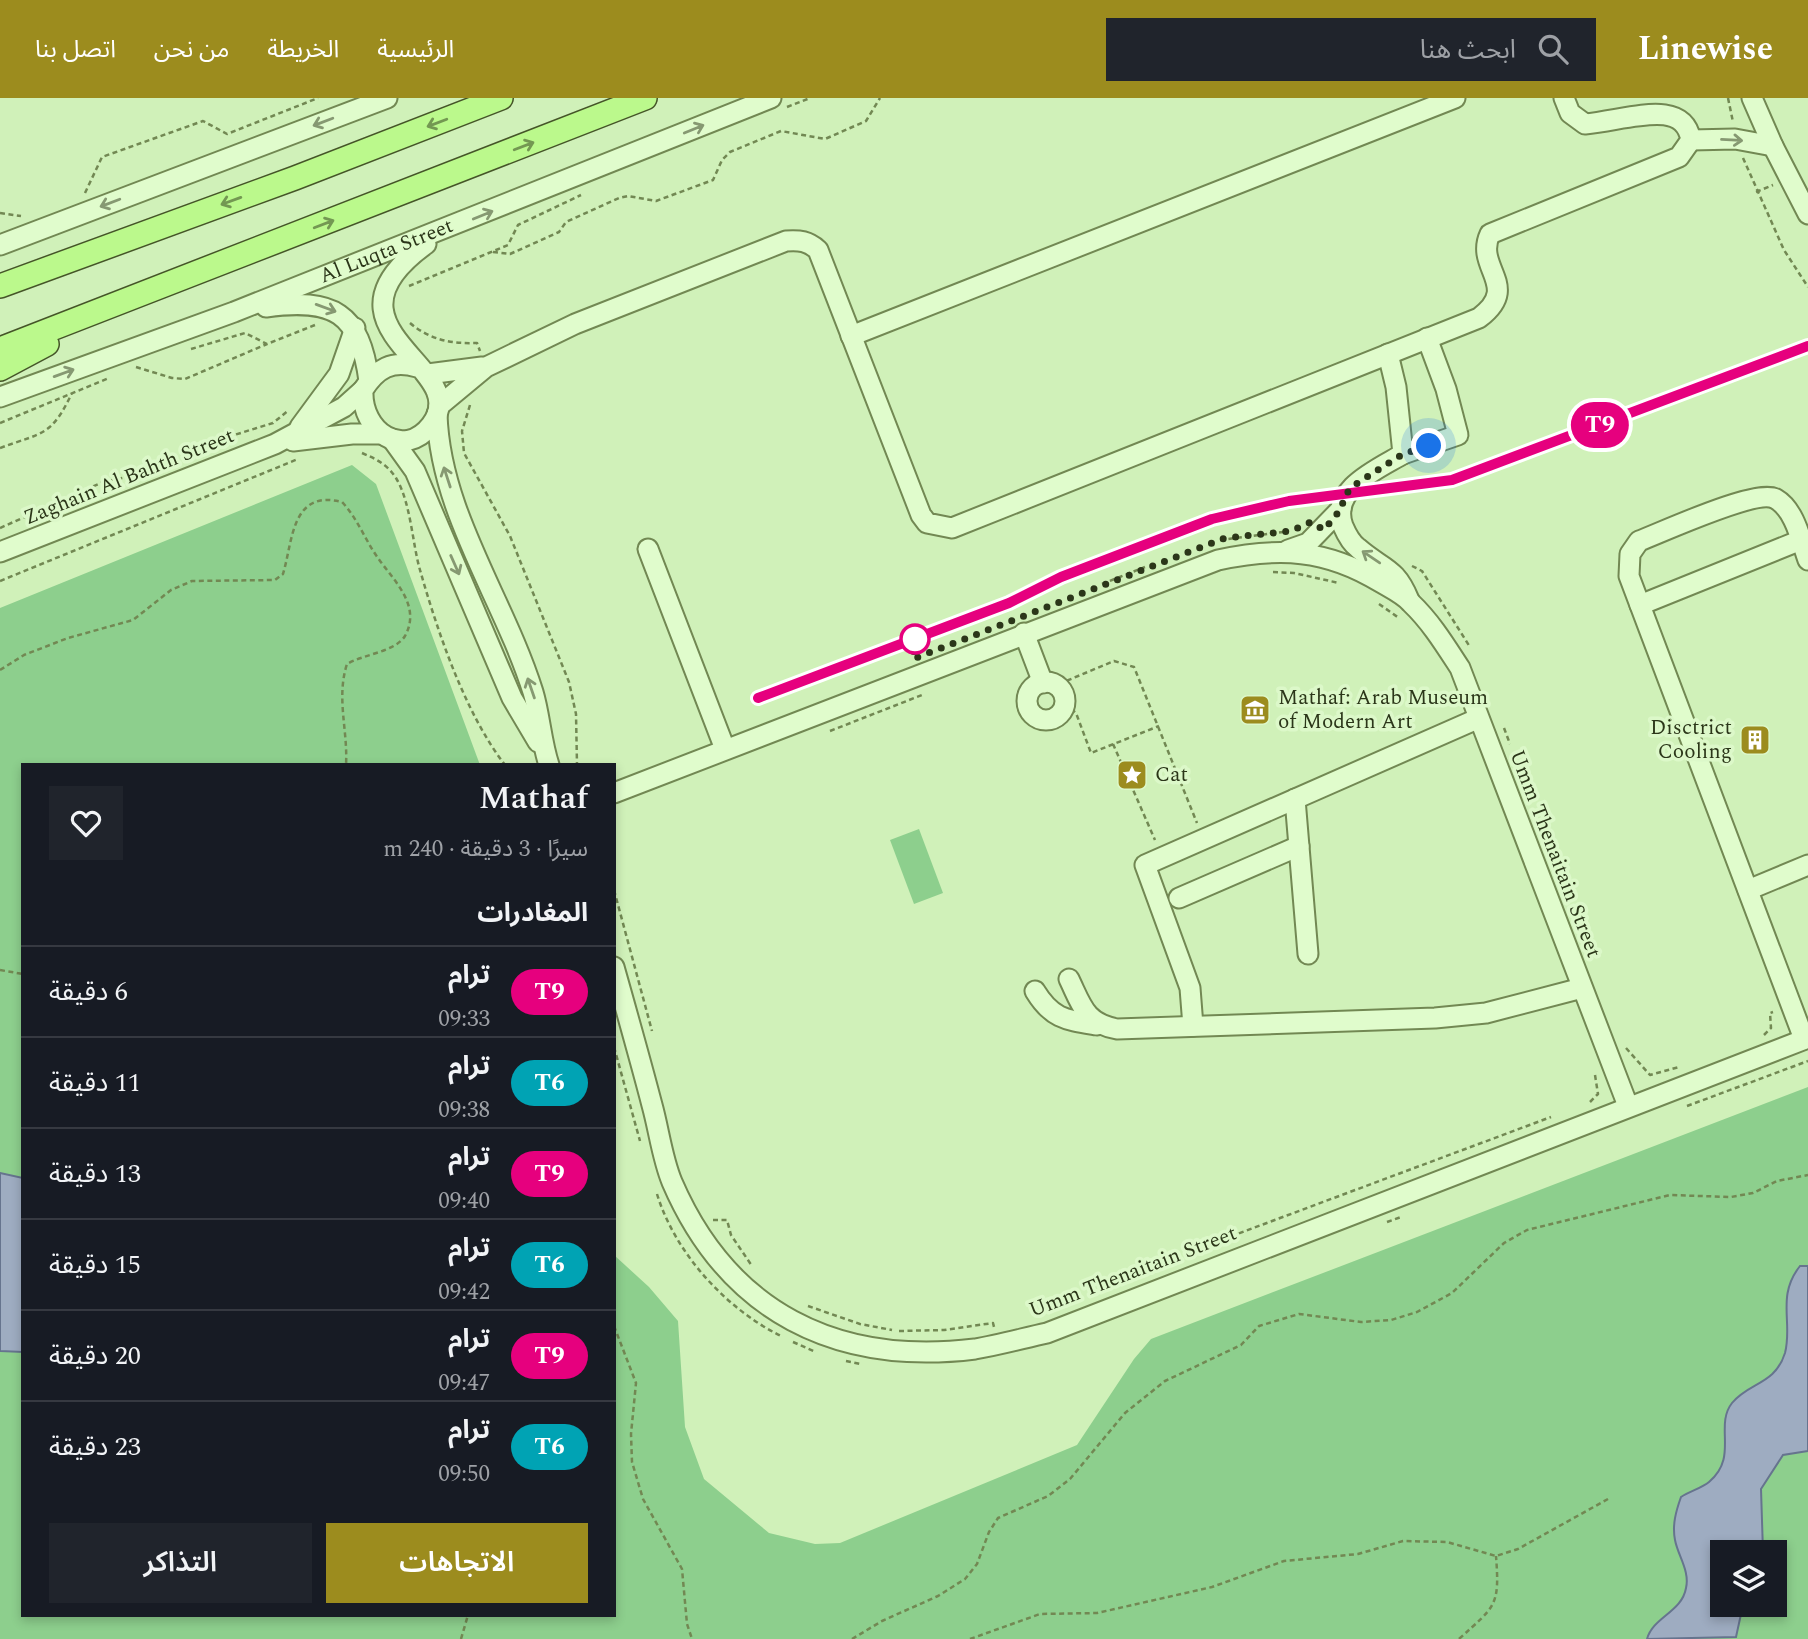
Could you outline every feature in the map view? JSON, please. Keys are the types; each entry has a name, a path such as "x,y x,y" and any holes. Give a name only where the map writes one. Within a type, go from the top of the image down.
{"main road":[{"path":"0,286 501,98"},
{"path":"0,349 645,98"},
{"path":"0,369 146,293"}],"street":[{"path":"0,245 387,98"},
{"name":"Al Luqta Street","path":"0,397 234,312 771,98"},
{"path":"851,336 1455,98"},
{"path":"386,437 406,440 419,435 430,426 438,410 486,367 575,324 786,241 799,240 811,243 818,250 921,515 927,523 940,528 952,528 1479,318 1493,307 1499,295 1486,250 1490,234 1679,157 1690,140 1682,106 1674,99 1662,99 1598,122 1585,124 1570,113 1564,98"},
{"path":"1752,98 1773,146 1800,189 1808,214"},
{"path":"1690,140 1735,139 1773,146"},
{"path":"447,229 400,267 384,297 383,308 390,331 435,383 442,461 457,506 533,692 547,760"},
{"path":"234,312 300,303 317,304 341,315 355,328 366,358 365,415 415,471 512,698 547,760"},
{"path":"283,440 339,374 355,328"},
{"path":"1409,600 1401,579 1355,547 1342,521 1341,509 1345,495 1356,484 1403,454 1458,435 1446,389 1427,338"},
{"path":"1388,354 1396,387 1403,454"},
{"path":"366,385 378,371 390,365 423,370 486,367"},
{"name":"Zaghain Al Bahth Street","path":"0,552 283,440 344,407 366,385"},
{"name":"Zaghain Al Bahth Street","path":"283,440 352,433 386,437"},
{"path":"1806,1039 1629,576 1630,554 1639,541 1753,498 1773,497 1787,508 1808,560"},
{"path":"1281,552 1308,542 1341,509"},
{"path":"1640,605 1801,540"},
{"path":"648,549 725,749"},
{"name":"Umm Thenaitain Street","path":"616,792 1218,560 1259,551 1315,554 1352,568 1409,600 1436,631 1460,668 1477,719 1628,1107"},
{"path":"467,591 480,590 488,580"},
{"path":"485,636 492,642 501,642 510,631"},
{"path":"1024,633 1049,684 1063,693 1065,703 1062,713 1053,719 1043,720 1033,715 1028,706 1028,696 1033,687 1049,684"},
{"path":"498,665 509,656 519,658"},
{"path":"1193,1026 1190,988 1145,866 1477,719"},
{"path":"1295,799 1308,954"},
{"path":"1179,898 1299,846"},
{"path":"1748,890 1808,865"},
{"name":"Umm Thenaitain Street","path":"616,974 671,1179 693,1226 740,1285 793,1321 848,1344 890,1350 975,1349 1047,1333 1211,1267 1806,1039"},
{"path":"1069,979 1084,1010 1097,1026"},
{"path":"1035,990 1044,1006 1063,1020 1117,1029 1448,1017 1486,1013 1582,988"}],"path":[{"path":"74,198 85,193 102,157 203,121 227,134 318,98"},
{"path":"491,252 510,254 559,232 566,222 619,198 628,196 656,201 713,180 722,160 730,152 781,131 825,139 866,121 880,98"},
{"path":"1728,98 1735,139 1784,250 1808,286"},
{"path":"0,214 30,218"},
{"path":"405,317 412,325 433,338 455,344 477,343 486,367"},
{"path":"136,367 172,379 185,379 267,344"},
{"path":"0,448 49,430 58,422 72,393"},
{"path":"472,402 462,430 464,453 510,536 569,682 576,714 577,763"},
{"path":"0,528 103,482 166,465 205,444 273,423 290,409"},
{"path":"358,451 383,462 396,479 421,572 450,657 477,722 504,763"},
{"path":"0,581 306,457"},
{"path":"0,670 24,656 68,638 133,620 171,590 192,581 275,580 283,574 288,544 296,521 309,505 327,499 342,502 377,558 402,587 409,617 405,636 391,649 363,655 347,664 342,681 341,703 347,738 346,763"},
{"path":"1213,542 1257,533 1291,531"},
{"path":"1406,563 1422,571 1473,654"},
{"path":"1092,588 1154,564"},
{"path":"1267,572 1294,573 1343,584"},
{"path":"1373,599 1408,625"},
{"path":"1049,684 1114,661 1127,663 1139,675 1203,840"},
{"path":"827,732 926,694"},
{"path":"1065,703 1076,713 1091,753 1158,726"},
{"path":"1501,720 1510,744"},
{"path":"1113,744 1144,820 1164,857"},
{"path":"616,898 654,1041"},
{"path":"0,970 21,974"},
{"path":"1762,1037 1771,1028 1770,1013 1792,1005"},
{"path":"1622,1038 1626,1049 1650,1075 1684,1065"},
{"path":"616,1054 641,1145"},
{"path":"1684,1107 1808,1061"},
{"path":"1578,1106 1591,1101 1598,1094 1594,1073"},
{"path":"1211,1267 1205,1247 1553,1116"},
{"path":"852,1639 965,1578 977,1564 989,1532 998,1518 1059,1488 1070,1479 1125,1413 1165,1381 1241,1345 1259,1326 1299,1314 1361,1322 1391,1320 1417,1312 1452,1293 1504,1243 1527,1230 1670,1195 1731,1197 1753,1193 1777,1181 1808,1175"},
{"path":"653,1183 661,1209 688,1255 726,1300 770,1331 817,1352"},
{"path":"708,1213 714,1221 727,1220 732,1235 758,1275"},
{"path":"1377,1226 1403,1216"},
{"path":"801,1304 859,1324 895,1331 944,1330 993,1323 998,1343"},
{"path":"616,1331 636,1384 631,1434 632,1462 643,1499 682,1569 687,1624 692,1639"},
{"path":"841,1360 865,1365"},
{"path":"970,1639 1040,1614 1097,1613 1212,1587 1284,1561 1357,1554 1403,1541 1447,1542 1496,1556 1518,1549 1608,1499"},
{"path":"1459,1639 1493,1609 1498,1579 1496,1556"},
{"path":"461,1639 467,1617"}],"green space":[{"path":"352,465 376,484 479,763 21,763 21,1617 616,1617 616,1257 649,1287 678,1321 685,1427 704,1479 769,1533 815,1544 840,1543 1077,1445 1134,1359 1151,1339 1808,1087 1808,1639 0,1639 0,608"},
{"path":"919,829 943,893 914,904 890,840"}],"water":[{"path":"0,1173 21,1178 21,1352 0,1351"},
{"path":"1800,1266 1808,1266 1808,1451 1783,1455 1761,1489 1763,1540 1710,1540 1710,1617 1740,1617 1736,1637 1647,1639 1655,1625 1679,1603 1686,1588 1685,1570 1674,1534 1681,1497 1706,1484 1718,1472 1725,1452 1727,1412 1732,1403 1768,1377 1781,1363 1787,1342 1787,1299 1793,1277"}],"tram line":[{"path":"960,615 1233,512 1289,501 1452,480 1808,346"},
{"name":"T9","path":"758,698 1009,603 1061,577 1212,519 1254,507 1289,501 1423,486 1452,480 1808,346"},
{"path":"758,698 869,656"}],"place":[{"name":"Mathaf: Arab Museum of Modern Art","path":"1255,710"},
{"name":"Disctrict Cooling","path":"1755,740"},
{"name":"Cat","path":"1132,775"}],"route":[{"path":"915,639 913,659 1225,538 1291,531 1311,522 1324,530 1341,509 1345,495 1356,484 1403,454 1429,446"}]}
